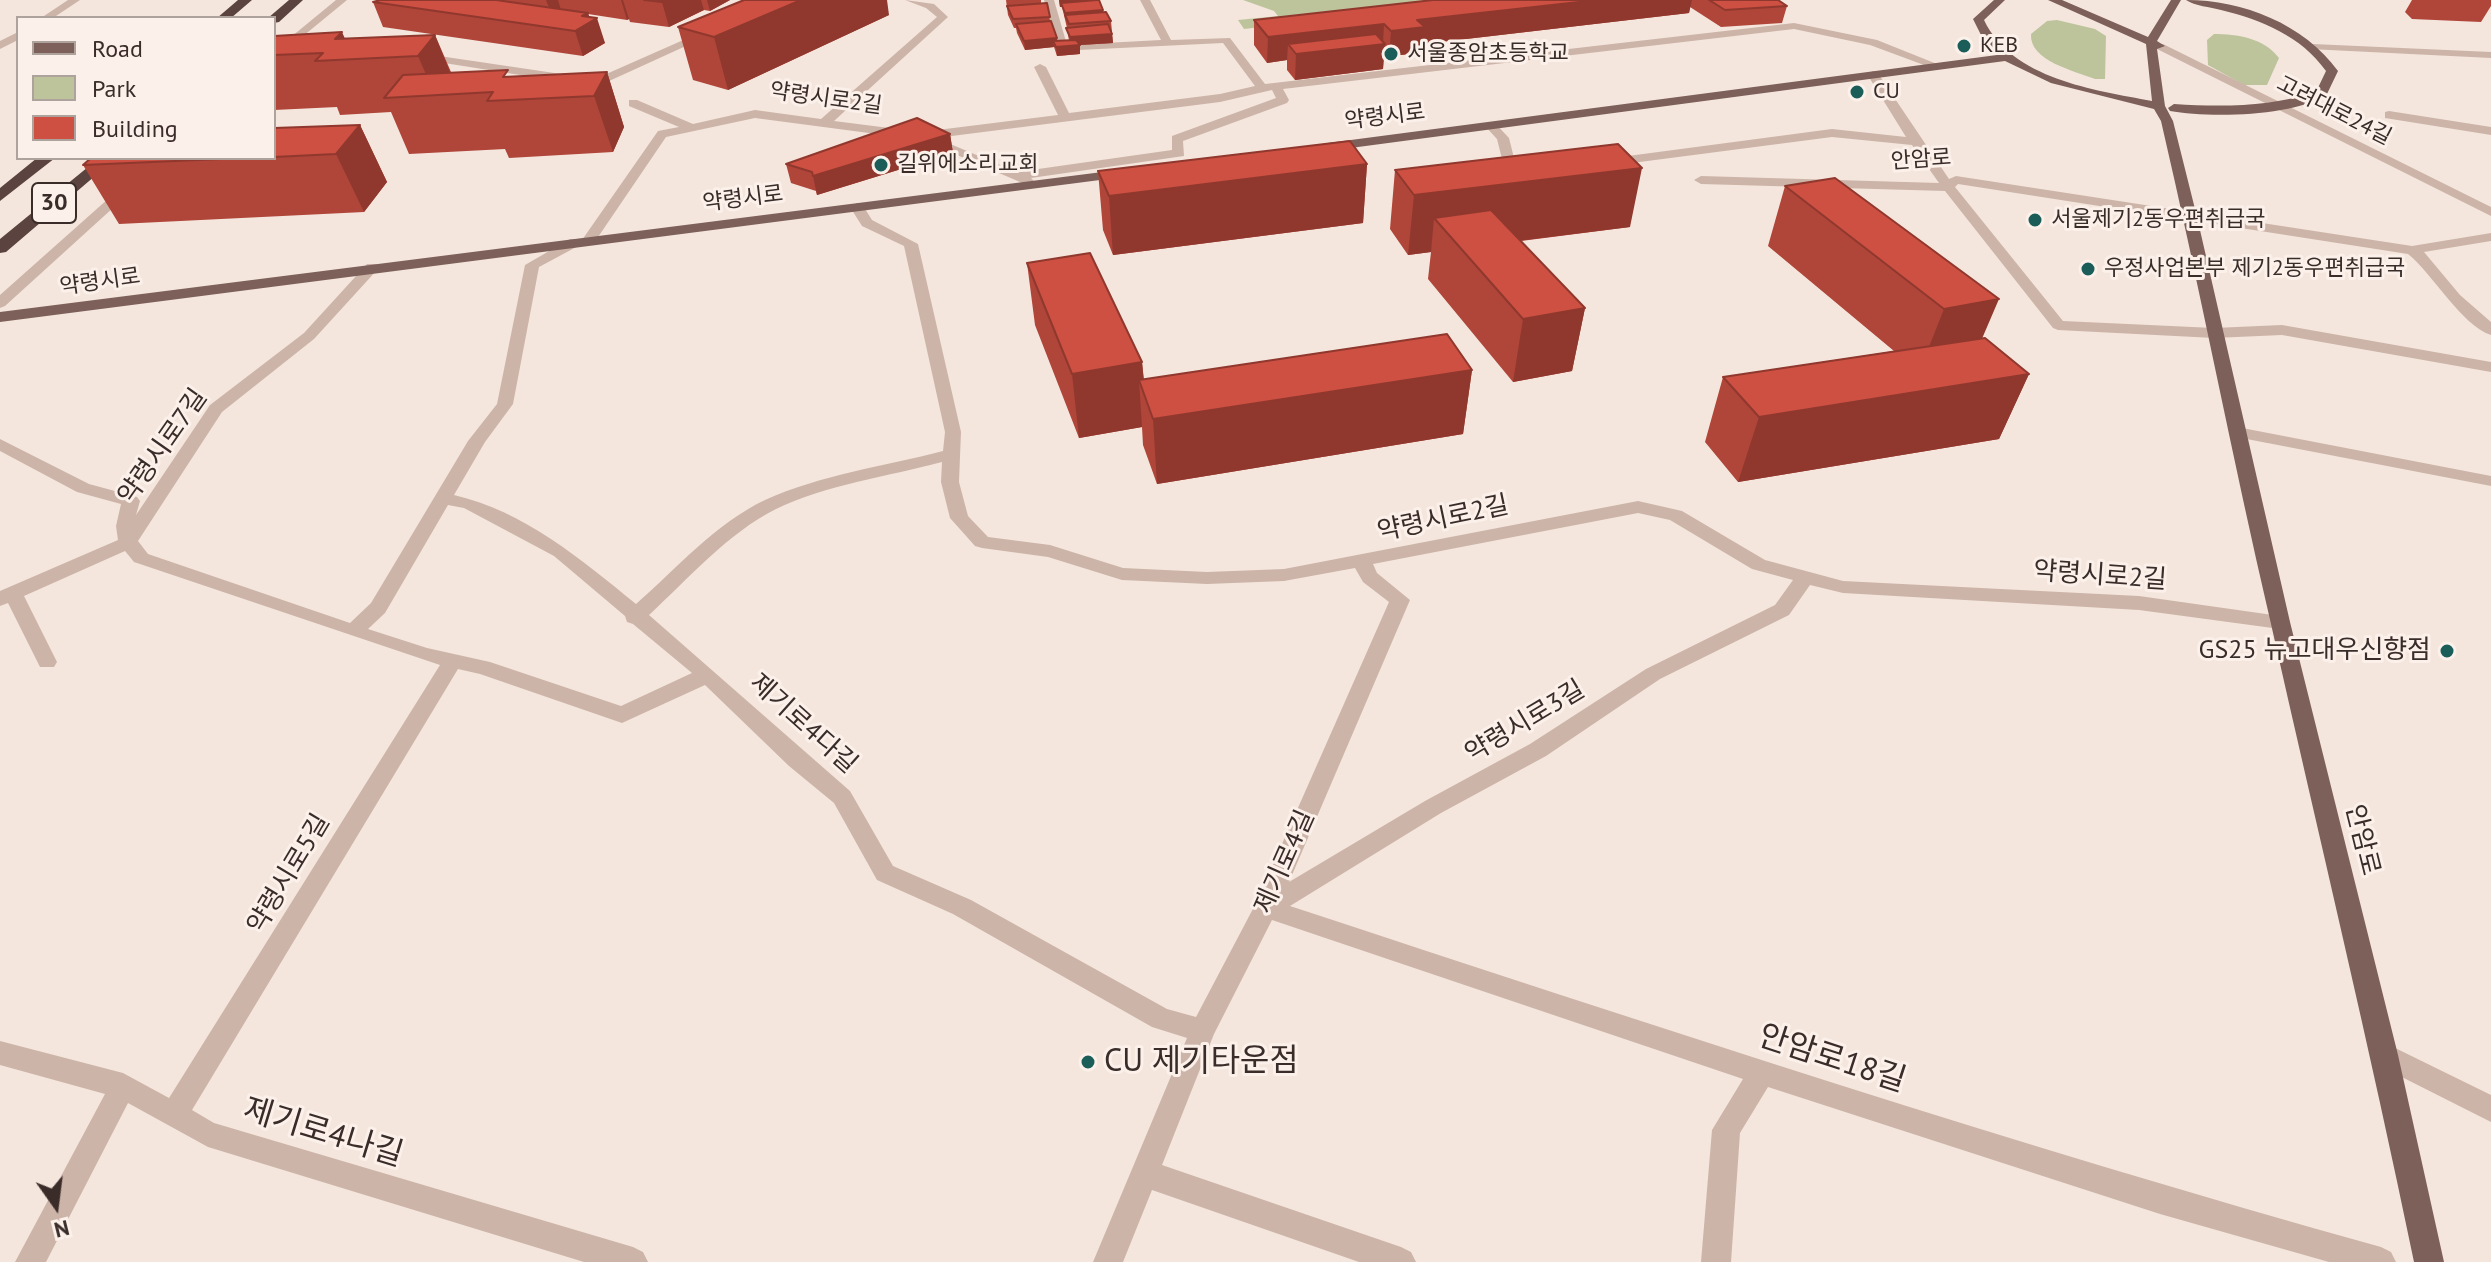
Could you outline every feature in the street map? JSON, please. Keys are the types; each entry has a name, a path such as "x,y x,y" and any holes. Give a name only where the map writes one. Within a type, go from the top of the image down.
{"highway":[{"path":"226,16 246,0"},
{"path":"276,17 297,0"},
{"name":"30","path":"0,196 45,160"},
{"name":"30","path":"0,248 106,160"}],"main road":[{"path":"2000,0 1978,19 1982,34 2006,57 2067,84 2166,112 2246,111 2281,107 2321,94 2332,71 2313,47 2284,30 2252,17 2191,0"},
{"path":"2053,0 2155,44"},
{"path":"2155,44 2176,0"},
{"path":"2155,44 2184,0"},
{"name":"안암로","path":"2155,44 2166,112 2214,333 2385,1055 2429,1262"},
{"name":"약령시로","path":"1308,149 2006,57"},
{"name":"약령시로","path":"0,317 1187,165"}],"street":[{"path":"49,16 75,0"},
{"path":"276,55 342,0"},
{"path":"824,123 943,17 930,6 910,0"},
{"path":"1016,176 1179,153 1176,139 1283,100 1226,40 1062,49 1049,0"},
{"path":"1145,0 1168,44"},
{"name":"약령시로2길","path":"582,241 662,134 755,114 921,136 1220,98 1269,87 1790,22 1873,42 1936,66"},
{"path":"409,55 596,83 719,27"},
{"path":"294,39 315,41"},
{"name":"고려대로24길","path":"2155,44 2491,212"},
{"path":"2313,47 2491,55"},
{"path":"1040,67 1066,119"},
{"path":"1873,74 1913,141 1946,187 2058,325 2214,333 2282,330 2491,367"},
{"path":"633,103 693,128"},
{"path":"2389,115 2491,131"},
{"path":"1491,126 1503,138 1510,168 1524,177 1539,179"},
{"path":"1592,175 1617,171 1628,160 1832,133 1913,141"},
{"path":"921,136 1035,184"},
{"path":"0,303 160,160"},
{"name":"안암로","path":"1701,180 1946,187 1956,180 2412,250 2491,237"},
{"name":"약령시로2길","path":"857,207 867,223 911,244 953,432 950,482 959,518 982,542 1050,551 1122,574 1207,578 1284,575 1638,507 1676,515 1759,565 1843,587 2139,603 2280,622"},
{"path":"353,631 378,608 477,441 505,404 532,265 582,241"},
{"path":"2412,250 2427,262 2455,298 2491,330"},
{"name":"약령시로7길","path":"47,662 6,596 127,543 216,409 309,336 372,267"},
{"path":"2237,432 2491,481"},
{"path":"0,444 83,488 131,501 124,528 127,543 141,558 353,631 452,662 483,667 622,715 707,675"},
{"path":"634,617 736,526 770,505 802,493 952,454"},
{"name":"제기로4다길","path":"444,498 470,504 561,552 634,617 707,675 797,760 842,797 885,873 962,907 1161,1019 1203,1030"},
{"name":"제기로4길","path":"1108,1262 1203,1030 1266,908 1400,600 1370,577 1362,562"},
{"name":"약령시로3길","path":"1266,908 1433,807 1538,750 1653,674 1782,610 1805,578"},
{"name":"약령시로5길","path":"174,1115 452,662"},
{"name":"안암로18길","path":"1266,908 1762,1073 2160,1200 2381,1262"},
{"name":"제기로4나길","path":"0,1053 123,1086 208,1134 633,1262"},
{"path":"2385,1055 2491,1109"},
{"path":"1716,1262 1726,1130 1762,1073"},
{"path":"30,1262 123,1086"},
{"path":"1144,1173 1401,1262"}],"green space":[{"path":"1243,0 1504,0 1244,29 1238,20 1278,16 1274,11"},
{"path":"2057,20 2095,29 2106,36 2105,79 2095,79 2055,64 2037,51 2031,34 2047,21"},
{"path":"2214,34 2250,38 2273,51 2279,58 2267,85 2244,85 2208,65 2207,40"}],"pier":[{"path":"214,0 307,0 276,26 276,16 194,16"},
{"path":"16,151 16,160 118,160 0,262 0,163"}],"building":[{"path":"496,0 588,13 582,16 597,18 575,31 373,2"},
{"path":"744,0 801,0 714,37 678,27"},
{"path":"1099,0 1103,10 1065,13 1061,3"},
{"path":"1433,0 1597,0 1417,20 1425,27 1391,31 1384,24 1268,37 1254,20"},
{"path":"1709,0 1778,0 1787,6 1725,10"},
{"path":"1047,3 1050,17 1013,19 1007,6"},
{"path":"1106,12 1111,21 1069,24 1065,15"},
{"path":"1051,21 1057,38 1024,41 1016,24"},
{"path":"1108,24 1112,34 1070,37 1066,28"},
{"path":"342,32 335,39 435,35 418,56 315,61 323,53 276,55 276,36"},
{"path":"1376,34 1385,44 1296,54 1288,44"},
{"path":"1076,40 1080,45 1056,47 1053,41"},
{"path":"508,70 503,77 607,72 594,96 487,101 493,92 384,98 403,75"},
{"path":"917,118 950,134 813,176 812,172 786,164"},
{"path":"360,125 336,154 276,157 276,128"},
{"path":"1350,141 1367,164 1109,196 1098,171"},
{"path":"1618,144 1642,168 1414,195 1395,170"},
{"path":"89,160 198,160 83,165"},
{"path":"1835,178 1999,299 1944,309 1785,186"},
{"path":"1491,210 1585,308 1523,319 1434,218"},
{"path":"1090,253 1142,362 1072,374 1027,263"},
{"path":"1447,334 1472,370 1153,419 1139,380"},
{"path":"1985,338 2029,374 1759,417 1723,377"}],"place":[{"name":"KEB","path":"1964,46"},
{"name":"서울종암초등학교","path":"1391,54"},
{"name":"CU","path":"1857,92"},
{"name":"길위에소리교회","path":"881,165"},
{"name":"서울제기2동우편취급국","path":"2035,220"},
{"name":"우정사업본부 제기2동우편취급국","path":"2088,269"},
{"name":"GS25 뉴고대우신향점","path":"2447,651"},
{"name":"CU 제기타운점","path":"1088,1062"}]}
